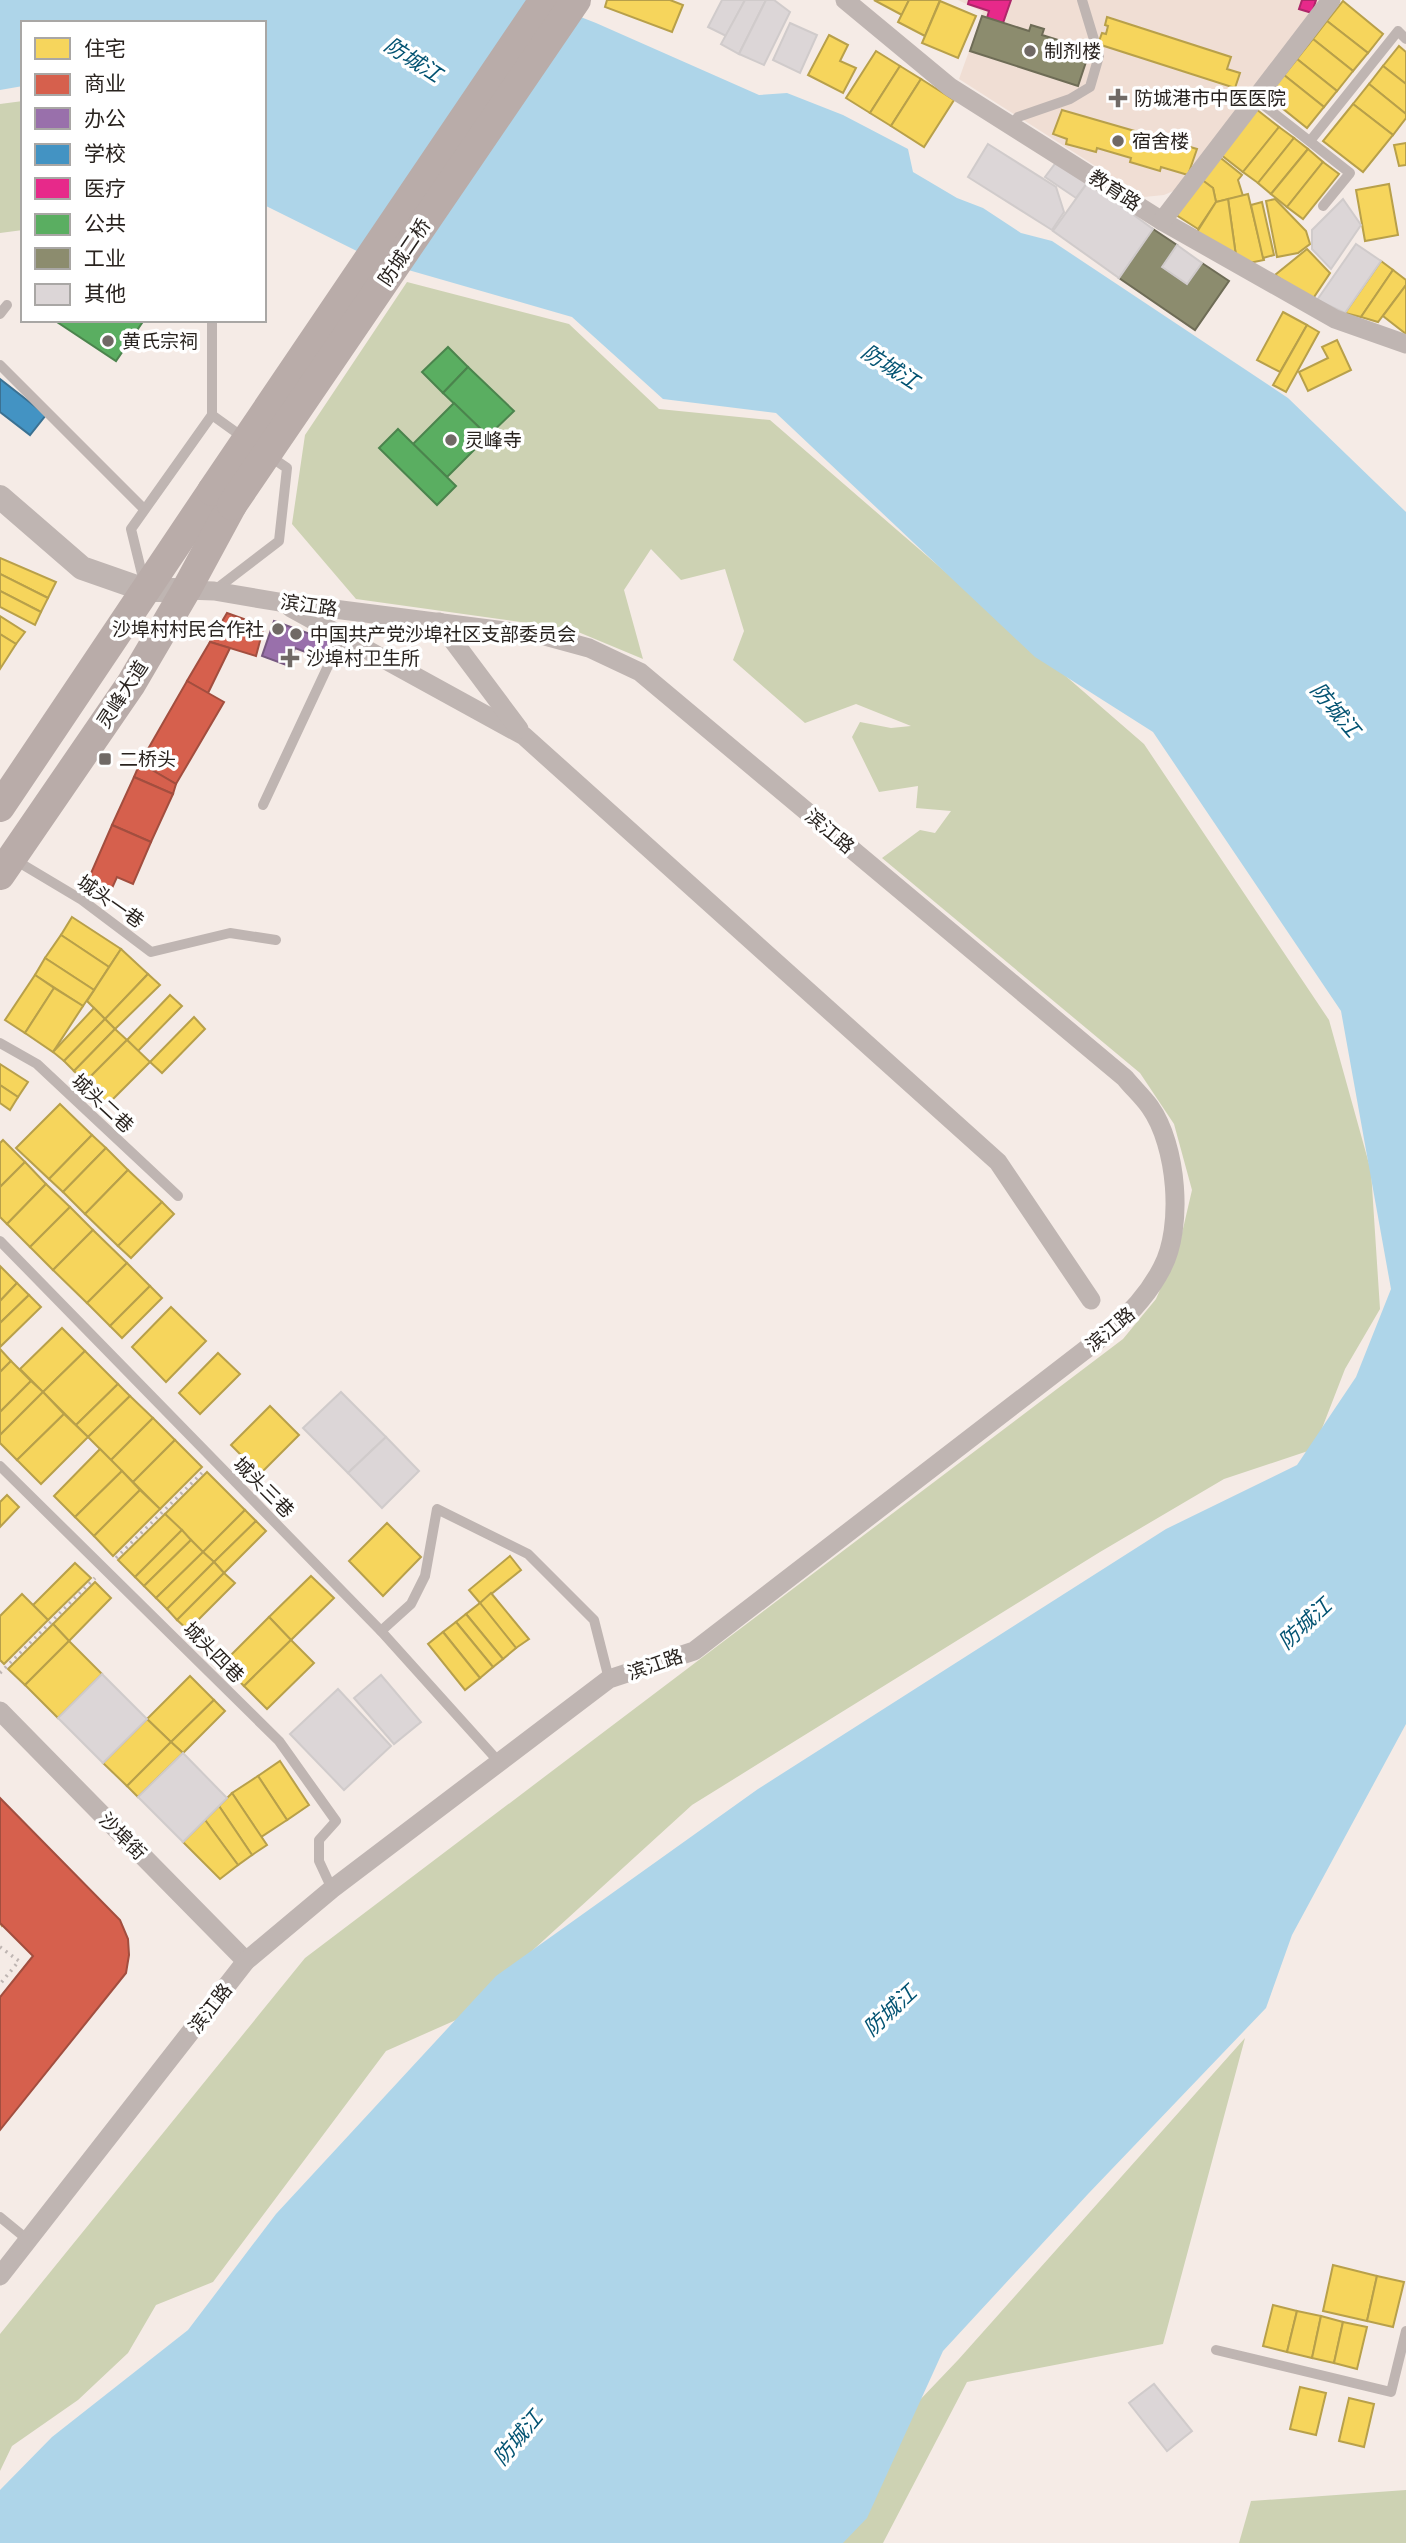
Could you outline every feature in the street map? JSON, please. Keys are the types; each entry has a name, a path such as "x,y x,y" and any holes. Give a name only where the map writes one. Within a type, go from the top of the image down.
{"main road":[{"name":"防城二桥","path":"222,498 544,0"},
{"name":"防城二桥","path":"222,498 576,0"},
{"name":"灵峰大道","path":"1,805 145,590 222,498"},
{"name":"灵峰大道","path":"6,867 131,684 200,590 222,498"}],"street":[{"name":"教育路","path":"845,0 950,87 1162,221 1335,319 1406,344"},
{"path":"1162,221 1331,0"},
{"name":"滨江路","path":"0,497 82,568 145,590 200,590 545,636 589,648 640,672 1125,1078 1151,1108 1168,1144 1174,1186 1173,1234 1163,1266 1138,1307 694,1651 609,1679 332,1889 246,1962 0,2276"},
{"path":"279,601 524,736"},
{"path":"439,622 524,736 998,1162 1091,1300"},
{"name":"沙埠街","path":"0,1711 246,1962"}],"lane":[{"path":"1012,124 1018,117 1070,99 1090,87 1099,56 1082,0"},
{"path":"1310,141 1398,31 1406,39"},
{"path":"1256,99 1350,173 1323,206"},
{"path":"145,590 131,529 212,415 212,322"},
{"path":"0,365 144,509"},
{"path":"200,590 279,541 287,468 212,415"},
{"path":"263,805 342,636"},
{"name":"城头一巷","path":"6,867 82,900 151,952 230,933 276,940"},
{"name":"城头二巷","path":"0,1043 37,1064 178,1196"},
{"name":"城头三巷","path":"0,1241 381,1631 499,1762"},
{"name":"城头四巷","path":"0,1466 279,1741 336,1821 319,1840 319,1861 332,1889"},
{"path":"381,1631 411,1604 425,1576 437,1509 528,1554 594,1620 609,1679"},
{"path":"0,2217 28,2240"},
{"path":"1216,2350 1391,2392 1406,2331"}],"path":[{"path":"0,1947 19,1961 0,1984"}],"shaded area":[{"name":"防城港市中医医院","path":"958,0 1321,0 1178,189 1164,195 1144,197 959,79 983,12"}],"green space":[{"path":"21,101 21,230 0,233 0,104"},
{"path":"407,282 569,324 659,409 770,420 1144,744 1329,1020 1371,1171 1380,1309 1345,1369 1314,1449 1224,1479 1100,1552 692,1805 456,2020 386,2051 213,2282 156,2305 128,2353 78,2400 12,2446 0,2471 0,2334 305,1958 1123,1339 1156,1299 1179,1246 1192,1190 1174,1124 1140,1073 882,858 920,830 935,833 951,811 916,808 918,786 879,792 852,737 860,722 891,728 911,726 856,704 805,723 733,660 744,631 725,569 681,580 651,549 624,590 643,659 571,629 356,599 292,524 305,435"},
{"path":"1245,2038 1163,2344 967,2382 883,2543 795,2543 792,2534 958,2360"},
{"path":"1406,2490 1406,2543 1239,2543 1251,2501"}],"water":[{"name":"防城江","path":"0,0 537,0 759,95 787,93 843,115 908,149 913,172 957,198 983,208 1021,233 1052,241 1288,398 1406,512 1406,1724 1292,1935 1266,2008 943,2351 867,2518 843,2543 0,2543 0,2490 52,2437 188,2330 276,2214 496,1976 758,1789 1166,1529 1297,1465 1356,1377 1391,1289 1341,1011 1153,732 1035,657 776,413 663,399 572,317 377,261 266,206 266,21 21,21 21,86 0,90"}],"building: 住宅":[{"path":"607,0 670,0 683,5 672,32 605,7"},
{"path":"874,0 909,0 902,15"},
{"path":"909,0 940,0 925,36 898,22"},
{"path":"940,1 976,16 958,58 922,43"},
{"path":"1343,1 1383,34 1368,53 1327,21"},
{"name":"宿舍楼","path":"1107,17 1231,57 1227,69 1240,73 1235,88 1098,44 1102,33 1106,34"},
{"path":"1327,21 1368,53 1353,71 1313,39"},
{"path":"829,35 848,45 840,61 856,68 843,93 808,75"},
{"path":"1313,39 1353,71 1337,91 1297,59"},
{"path":"1399,46 1406,52 1406,84 1383,66"},
{"path":"876,51 900,66 870,113 846,98"},
{"path":"1297,59 1337,91 1324,107 1284,75"},
{"path":"900,66 921,79 891,126 870,113"},
{"path":"1383,66 1406,84 1406,114 1369,84"},
{"path":"1284,75 1324,107 1307,128 1267,96"},
{"path":"921,79 954,100 924,147 891,126"},
{"path":"1369,84 1406,114 1406,118 1393,135 1353,104"},
{"path":"1353,104 1393,135 1363,172 1323,141"},
{"path":"1256,109 1279,127 1243,172 1220,154"},
{"name":"宿舍楼","path":"1062,110 1197,149 1188,175 1161,167 1160,171 1130,162 1131,158 1097,148 1096,152 1066,144 1067,139 1053,134"},
{"path":"1279,127 1294,138 1258,183 1243,172"},
{"path":"1294,138 1308,149 1271,194 1258,183"},
{"path":"1406,143 1406,165 1399,166 1394,145"},
{"path":"1308,149 1323,162 1287,207 1271,194"},
{"path":"1217,155 1242,175 1238,180 1243,196 1216,202 1213,188 1199,178"},
{"path":"1323,162 1339,174 1303,219 1287,207"},
{"path":"1201,179 1213,188 1216,202 1198,229 1173,213"},
{"path":"1389,184 1398,235 1365,241 1356,190"},
{"path":"1248,194 1264,260 1249,263 1236,256 1228,199"},
{"path":"1228,199 1236,256 1197,232 1216,202"},
{"path":"1275,199 1306,231 1310,244 1298,253 1277,257 1266,201"},
{"path":"1262,202 1274,255 1263,258 1251,205"},
{"path":"1307,249 1330,273 1312,300 1275,275"},
{"path":"1381,261 1393,270 1361,317 1345,313"},
{"path":"1393,270 1406,280 1406,285 1378,322 1361,317"},
{"path":"1406,285 1406,334 1383,316"},
{"path":"1283,312 1307,325 1280,372 1257,360"},
{"path":"1307,325 1319,332 1286,392 1273,385"},
{"path":"1337,340 1351,370 1308,391 1299,372 1328,358 1322,347"},
{"path":"0,558 56,582 48,598 0,574"},
{"path":"0,574 48,598 41,612 0,591"},
{"path":"0,591 41,612 35,625 0,607"},
{"path":"0,616 25,632 16,644 0,634"},
{"path":"0,634 16,644 0,669"},
{"path":"72,917 121,949 109,967 61,935"},
{"path":"61,935 109,967 94,990 45,958"},
{"path":"121,949 148,974 105,1019 87,1001"},
{"path":"45,958 94,990 83,1006 35,975"},
{"path":"148,974 160,985 115,1029 105,1019"},
{"path":"35,975 54,988 25,1033 5,1020"},
{"path":"54,988 83,1006 53,1052 25,1033"},
{"path":"170,995 182,1006 138,1051 127,1040"},
{"path":"94,1008 105,1019 64,1061 53,1052"},
{"path":"194,1017 205,1029 162,1073 150,1062"},
{"path":"105,1019 115,1029 74,1071 64,1061"},
{"path":"115,1029 127,1040 85,1082 74,1071"},
{"path":"127,1040 150,1062 108,1104 85,1082"},
{"path":"0,1064 28,1082 18,1097 0,1085"},
{"path":"0,1085 18,1097 10,1110 0,1103"},
{"path":"60,1104 92,1135 49,1179 16,1148"},
{"path":"92,1135 106,1148 63,1192 49,1179"},
{"path":"3,1140 25,1162 0,1187 0,1143"},
{"path":"106,1148 128,1170 85,1214 63,1192"},
{"path":"25,1162 46,1184 7,1224 0,1217 0,1187"},
{"path":"128,1170 162,1202 118,1246 85,1214"},
{"path":"46,1184 70,1207 30,1247 7,1224"},
{"path":"162,1202 174,1214 131,1258 118,1246"},
{"path":"70,1207 93,1230 53,1270 30,1247"},
{"path":"93,1230 127,1263 87,1303 53,1270"},
{"path":"127,1263 150,1286 110,1326 87,1303"},
{"path":"0,1266 17,1283 0,1301"},
{"path":"17,1283 29,1295 0,1323 0,1301"},
{"path":"150,1286 162,1298 122,1338 110,1326"},
{"path":"29,1295 41,1307 0,1347 0,1323"},
{"path":"171,1307 206,1341 166,1382 132,1347"},
{"path":"62,1328 85,1351 43,1392 20,1369"},
{"path":"0,1349 11,1361 0,1372"},
{"path":"85,1351 118,1384 76,1425 43,1392"},
{"path":"218,1353 240,1374 200,1414 179,1393"},
{"path":"11,1361 31,1381 0,1412 0,1372"},
{"path":"31,1381 43,1392 0,1435 0,1412"},
{"path":"118,1384 130,1396 88,1437 76,1425"},
{"path":"43,1392 64,1414 17,1460 0,1443 0,1435"},
{"path":"130,1396 153,1418 111,1460 88,1437"},
{"path":"270,1406 299,1435 260,1474 231,1445"},
{"path":"64,1414 88,1437 41,1484 17,1460"},
{"path":"153,1418 175,1440 133,1482 111,1460"},
{"path":"175,1440 202,1467 160,1509 133,1482"},
{"path":"100,1449 122,1471 75,1517 54,1496"},
{"path":"122,1471 140,1490 94,1536 75,1517"},
{"path":"207,1472 245,1510 203,1552 165,1514"},
{"path":"140,1490 160,1509 113,1556 94,1536"},
{"path":"7,1495 19,1507 0,1527 0,1502"},
{"path":"245,1510 256,1521 214,1562 203,1552"},
{"path":"165,1514 182,1530 135,1577 118,1560"},
{"path":"256,1521 266,1531 224,1573 214,1562"},
{"path":"387,1523 421,1557 383,1596 349,1561"},
{"path":"182,1530 191,1540 144,1586 135,1577"},
{"path":"191,1540 203,1552 156,1598 144,1586"},
{"path":"203,1552 214,1562 167,1609 156,1598"},
{"path":"510,1556 521,1570 480,1603 469,1590"},
{"path":"214,1562 224,1573 177,1620 167,1609"},
{"path":"75,1563 91,1578 48,1620 33,1605"},
{"path":"224,1573 235,1583 188,1630 177,1620"},
{"path":"311,1576 334,1598 291,1640 269,1617"},
{"path":"95,1582 111,1598 69,1641 53,1624"},
{"path":"491,1593 529,1639 516,1648 480,1603"},
{"path":"22,1594 48,1620 4,1664 0,1660 0,1616"},
{"path":"480,1603 516,1648 503,1659 466,1614"},
{"path":"466,1614 503,1659 493,1667 456,1622"},
{"path":"269,1617 291,1640 244,1686 222,1664"},
{"path":"456,1622 493,1667 480,1678 443,1632"},
{"path":"53,1624 69,1641 25,1685 8,1669"},
{"path":"443,1632 480,1678 465,1690 428,1644"},
{"path":"291,1640 314,1663 267,1709 244,1686"},
{"path":"69,1641 102,1674 58,1718 25,1685"},
{"path":"190,1676 214,1700 171,1742 147,1719"},
{"path":"214,1700 225,1711 183,1753 171,1742"},
{"path":"147,1719 171,1742 127,1786 103,1763"},
{"path":"171,1742 183,1753 138,1797 127,1786"},
{"path":"280,1761 309,1805 287,1820 258,1776"},
{"path":"258,1776 287,1820 261,1837 232,1793"},
{"path":"232,1793 267,1845 252,1855 219,1806"},
{"path":"219,1806 252,1855 238,1865 205,1820"},
{"path":"205,1820 238,1865 220,1879 183,1842"},
{"path":"11,1824 50,1861 26,1884 18,1876 9,1884 26,1902 2,1926 0,1835"},
{"path":"53,1932 79,1952 71,1962 81,1969 96,1950 123,1972 0,2124 0,2068 7,2059 0,2054 0,2003 23,2021 15,2030 25,2038 62,1991 53,1984 45,1994 20,1973"},
{"path":"1333,2265 1377,2276 1367,2321 1323,2311"},
{"path":"1377,2276 1404,2282 1393,2327 1367,2321"},
{"path":"1273,2305 1297,2311 1287,2352 1263,2346"},
{"path":"1297,2311 1321,2316 1312,2358 1287,2352"},
{"path":"1321,2316 1343,2322 1334,2363 1312,2358"},
{"path":"1343,2322 1367,2327 1357,2369 1334,2363"},
{"path":"1300,2387 1326,2393 1316,2435 1290,2429"},
{"path":"1349,2398 1374,2404 1364,2447 1339,2441"}],"building: 商业":[{"path":"227,613 264,626 256,656 210,642"},
{"path":"210,642 230,648 208,693 187,681"},
{"path":"187,681 224,702 176,784 140,763"},
{"path":"140,763 176,784 173,794 134,777"},
{"path":"134,777 173,794 151,842 112,825"},
{"path":"112,825 151,842 133,884 117,877 108,897 85,887"},
{"path":"0,1798 120,1920 128,1939 129,1955 126,1973 0,2130 0,1997 33,1956 0,1923"}],"building: 办公":[{"path":"274,621 330,641 324,659 295,648 289,666 262,656"}],"building: 学校":[{"path":"0,379 46,415 30,435 0,412"}],"building: 医疗":[{"path":"969,0 1011,0 1003,23 987,18 989,11 968,4"},
{"path":"1302,0 1316,0 1312,13 1299,9"}],"building: 公共":[{"name":"黄氏宗祠","path":"57,322 143,322 116,361"},
{"path":"448,347 468,367 443,393 422,372"},
{"path":"468,367 514,411 488,436 443,393"},
{"name":"灵峰寺","path":"454,403 488,436 447,477 413,444"},
{"path":"398,429 456,486 437,505 379,448"}],"building: 工业":[{"name":"制剂楼","path":"982,16 1029,31 1031,25 1044,29 1042,35 1090,50 1078,86 970,51"},
{"path":"1153,229 1177,245 1162,267 1187,284 1202,263 1229,281 1195,330 1119,278"}],"building: 其他":[{"path":"722,0 745,0 726,36 708,27"},
{"path":"745,0 766,0 739,54 721,44"},
{"path":"766,0 774,0 790,12 764,65 739,54"},
{"path":"790,23 817,35 800,73 773,60"},
{"path":"988,144 1056,187 1064,212 1052,230 968,177"},
{"path":"1057,161 1088,182 1076,198 1045,177"},
{"path":"1088,182 1153,229 1119,278 1053,231"},
{"path":"1343,199 1361,225 1331,269 1312,249 1312,230"},
{"path":"1356,244 1381,261 1345,313 1317,300"},
{"path":"1177,245 1202,263 1187,284 1162,267"},
{"path":"341,1392 386,1437 348,1473 303,1428"},
{"path":"386,1437 419,1471 382,1508 348,1473"},
{"path":"102,1674 147,1719 103,1763 58,1718"},
{"path":"381,1675 421,1722 394,1744 354,1698"},
{"path":"338,1689 391,1746 344,1790 290,1734"},
{"path":"183,1753 227,1798 183,1842 138,1797"},
{"path":"1154,2384 1192,2431 1167,2451 1129,2403"}],"place":[{"name":"制剂楼","path":"1030,51"},
{"name":"防城港市中医医院","path":"1118,98"},
{"name":"宿舍楼","path":"1118,141"},
{"name":"黄氏宗祠","path":"108,341"},
{"name":"灵峰寺","path":"451,440"},
{"name":"沙埠村村民合作社","path":"278,629"},
{"name":"中国共产党沙埠社区支部委员会","path":"296,634"},
{"name":"沙埠村卫生所","path":"290,658"},
{"name":"二桥头","path":"105,759"}]}
